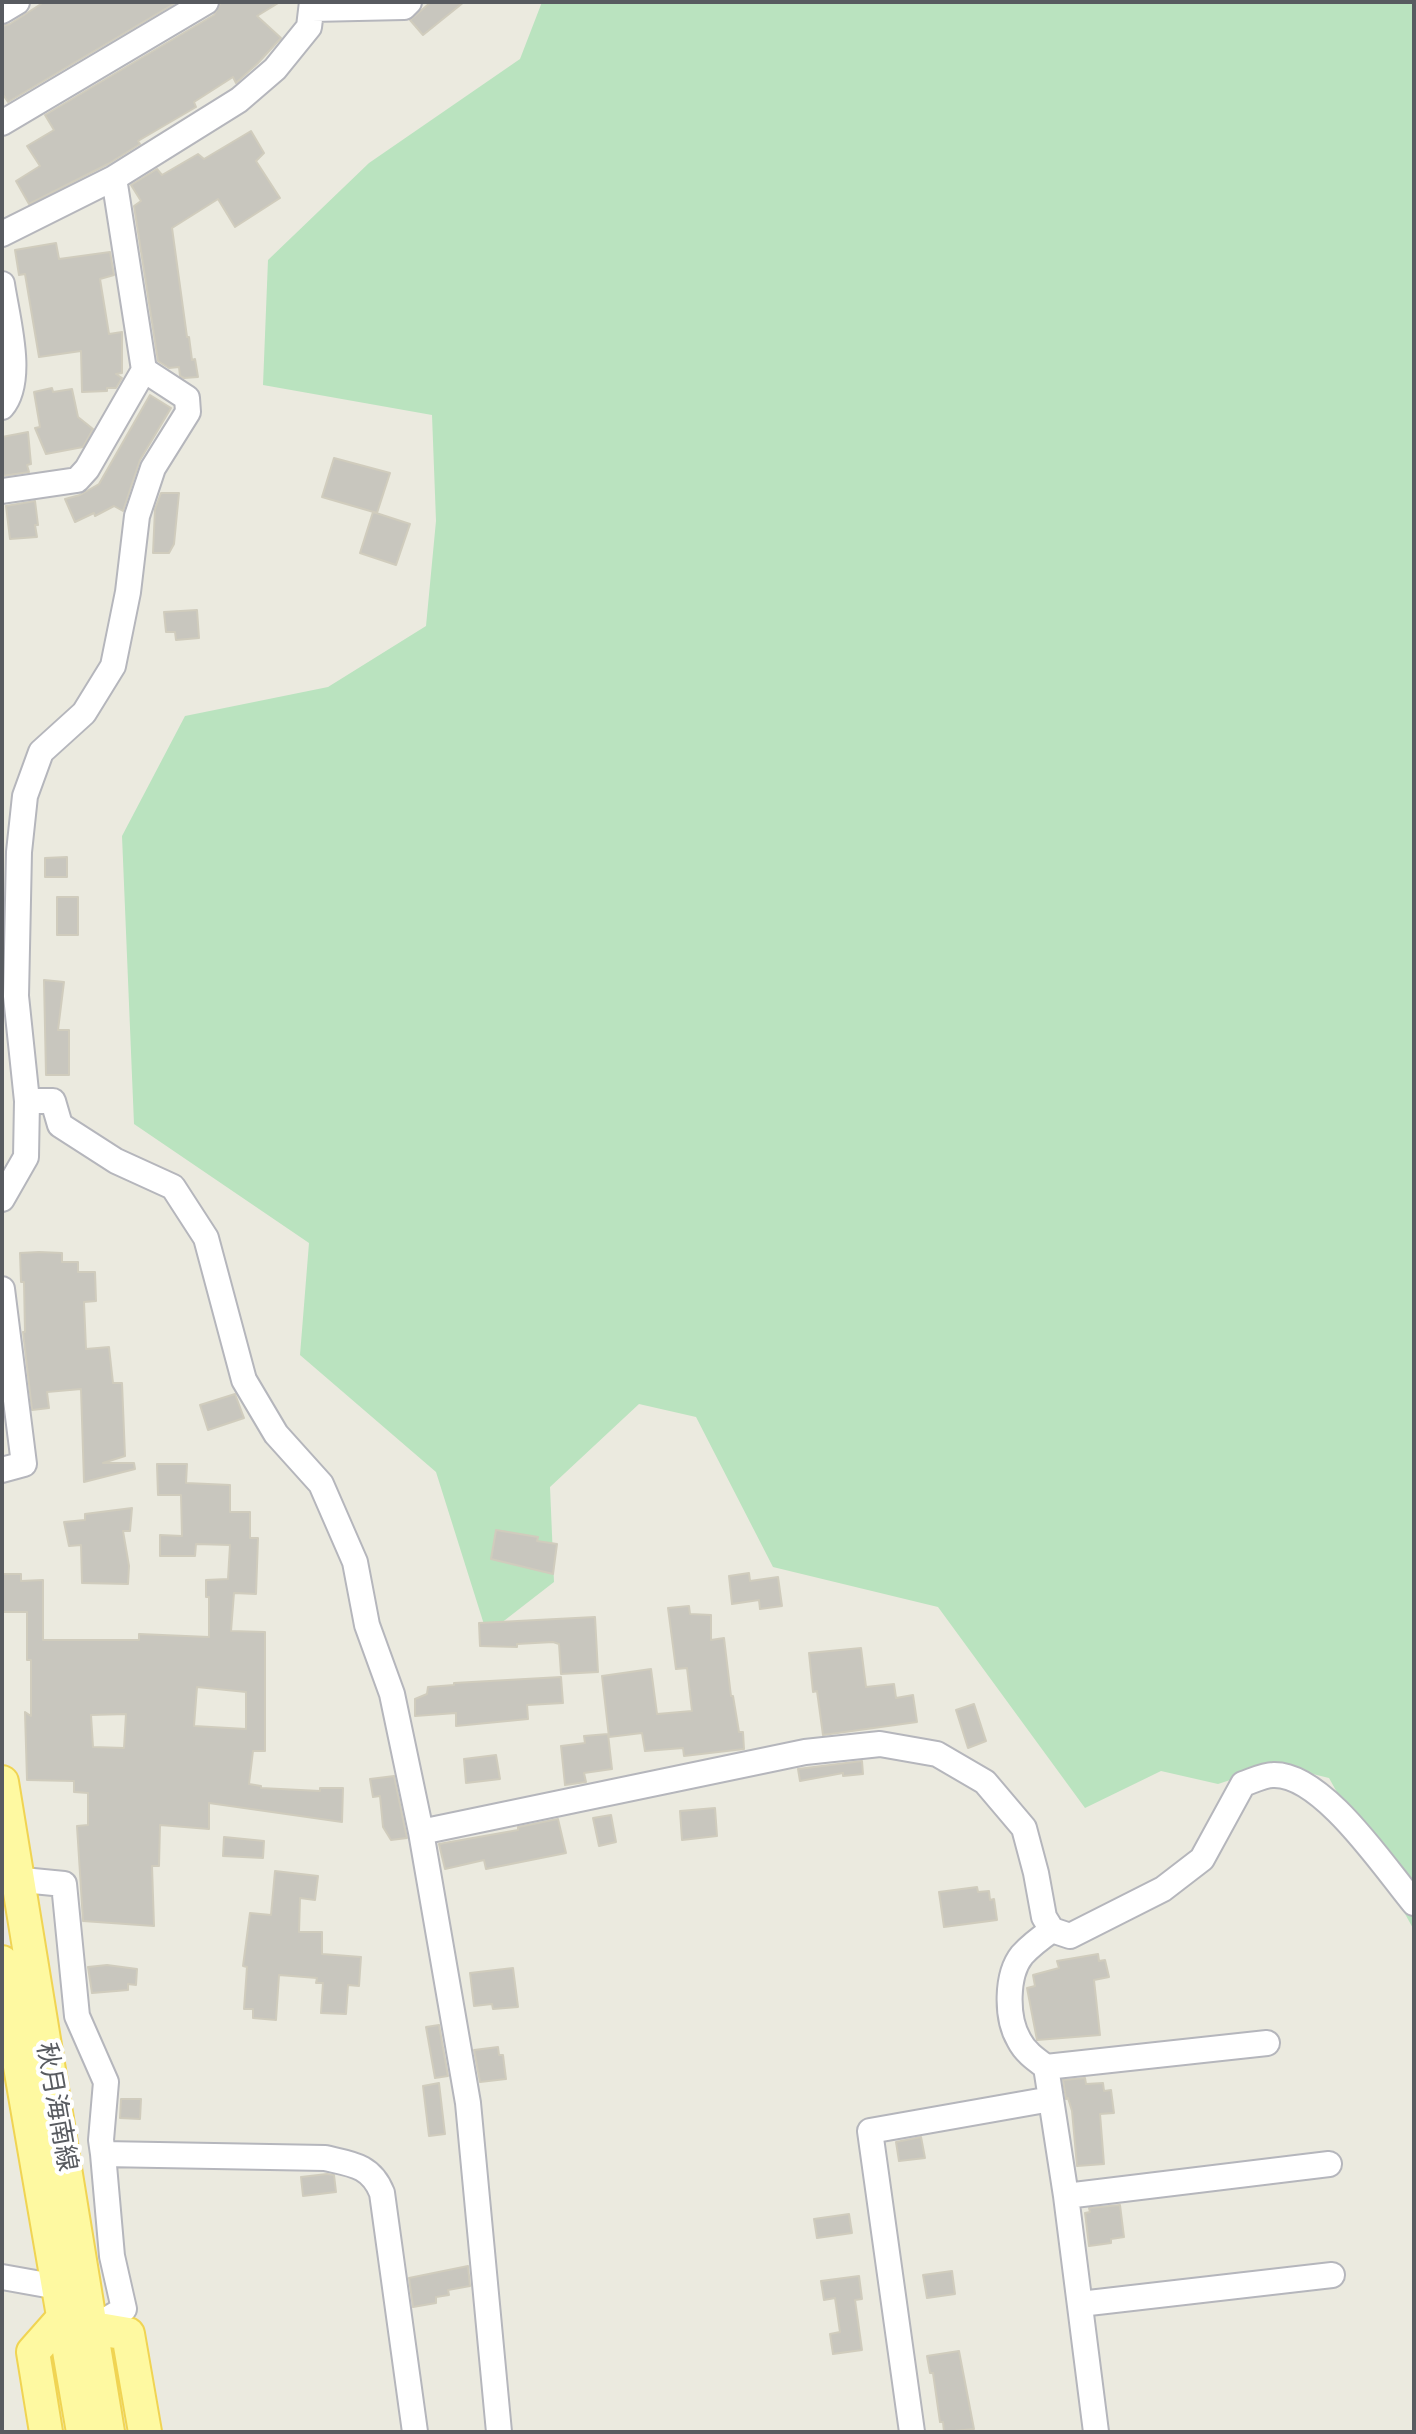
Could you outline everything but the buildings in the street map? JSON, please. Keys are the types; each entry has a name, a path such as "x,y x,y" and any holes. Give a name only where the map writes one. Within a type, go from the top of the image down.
{"main road":[{"name":"秋月海南線","path":"2,1782 10,1878 78,2323 83,2432"},
{"name":"秋月海南線","path":"2,1962 58,2287 78,2323 108,2432"},
{"path":"46,2432 33,2352 78,2323 128,2334 145,2432"}],"street":[{"path":"2,11 17,2"},
{"path":"2,123 206,2"},
{"path":"2,234 114,178 239,100 275,69 309,27 312,5 404,7 409,2"},
{"path":"2,491 77,480 87,469 144,370 114,178"},
{"path":"2,284 13,378 9,399 2,407"},
{"path":"2,1199 26,1157 27,1101 16,996 19,852 25,796 41,752 84,713 113,666 128,592 137,516 153,468 188,412 187,398 144,370"},
{"path":"27,1101 53,1101 60,1125 116,1161 173,1187 206,1238 244,1380 276,1434 321,1484 355,1562 367,1625 392,1694 421,1832 468,2103 499,2432"},
{"path":"2,1289 24,1464 2,1470"},
{"path":"421,1832 805,1752 880,1744 937,1754 985,1782 1024,1828 1044,1917 1052,1930 1070,1936 1163,1889 1202,1859 1243,1784 1273,1775 1299,1780 1326,1798 1414,1903"},
{"path":"10,1878 64,1884 77,2016 106,2082 101,2140 112,2256 124,2309 78,2323"},
{"path":"1052,1930 1020,1957 1010,1997 1017,2039 1028,2054 1046,2067 1267,2043"},
{"path":"1046,2067 1096,2432"},
{"path":"912,2432 870,2131 1051,2099"},
{"path":"103,2154 325,2158 356,2165 376,2179 382,2193 415,2432"},
{"path":"1066,2196 1329,2164"},
{"path":"1080,2304 1332,2275"},
{"path":"2,2277 58,2287"}],"green space":[{"path":"542,2 1414,2 1414,1930 1329,1778 1276,1765 1218,1784 1161,1771 1085,1808 938,1607 773,1567 696,1417 639,1404 550,1487 554,1582 487,1634 436,1472 300,1355 309,1243 134,1124 122,836 185,716 328,687 426,626 436,521 432,415 263,385 268,260 369,163 520,59"}]}
